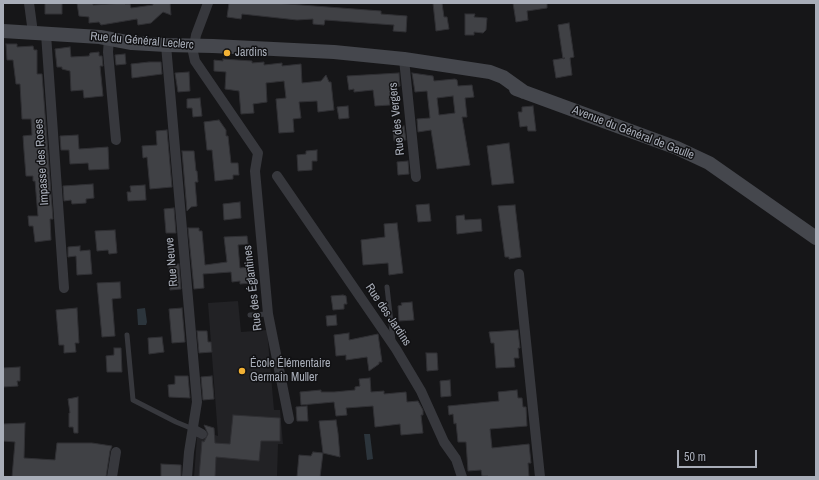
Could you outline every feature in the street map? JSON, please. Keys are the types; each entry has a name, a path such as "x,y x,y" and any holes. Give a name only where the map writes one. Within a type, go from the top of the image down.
{"main road":[{"name":"Rue du Général Leclerc","path":"3,30 109,38 132,43 334,52 404,58 447,66 487,81 524,92"},
{"name":"Avenue du Général de Gaulle","path":"524,92 670,145 709,163 816,238"}],"street":[{"name":"Impasse des Roses","path":"29,3 39,33 64,288"},
{"path":"194,46 196,32 208,3"},
{"path":"109,38 108,52 116,140"},
{"name":"Rue Neuve","path":"166,45 197,402 189,452 187,477"},
{"name":"Rue des Églantines","path":"194,46 195,61 199,69 258,153 255,171 268,314 289,420"},
{"name":"Rue des Vergers","path":"404,58 416,177"},
{"name":"Rue des Jardins","path":"277,176 393,345 421,391 444,442 456,459 462,477"},
{"path":"519,274 540,477"},
{"path":"193,429 202,434"},
{"path":"114,476 116,452"}],"lane":[{"path":"387,287 393,345"},
{"path":"250,316 268,314"},
{"path":"126,335 133,400 193,429"}],"shaded area":[{"name":"École Élémentaire Germain Muller","path":"238,301 241,332 267,330 274,410 280,410 283,444 278,444 277,477 194,477 197,437 202,439 203,431 218,436 208,303"},
{"path":"145,308 146,325 138,325 137,309"},
{"path":"364,434 370,434 373,459 367,460"}],"building":[{"path":"45,3 62,3 62,14 45,14"},
{"path":"77,3 93,3 93,5 124,3 130,4 131,8 153,5 153,3 170,3 171,15 163,12 151,23 138,25 137,19 101,25 99,22 89,23 89,17 79,16"},
{"path":"229,3 275,3 381,11 381,14 407,16 406,32 393,31 394,25 325,20 324,25 313,24 313,19 297,20 242,14 241,19 227,17"},
{"path":"433,3 442,3 444,17 447,17 449,29 436,31"},
{"path":"513,3 547,3 547,8 527,11 528,20 516,22"},
{"path":"465,14 475,14 474,17 487,18 486,30 483,33 474,32 474,35 465,35"},
{"path":"569,23 574,57 570,58 572,75 556,78 553,60 563,58 558,25"},
{"path":"6,44 17,44 17,47 33,46 34,50 37,50 37,74 42,74 53,219 50,219 51,240 35,242 33,226 29,226 28,216 38,216 35,181 33,181 33,176 26,176 24,151 23,136 32,135 31,119 22,119 20,84 16,84 13,60 7,60"},
{"path":"70,47 71,57 89,56 90,53 99,52 99,56 102,56 103,66 100,66 103,96 84,98 83,90 71,91 70,71 62,69 62,67 57,67 55,49"},
{"path":"125,54 126,64 116,65 115,55"},
{"path":"223,59 252,61 252,63 264,62 264,65 282,63 282,66 301,64 302,83 321,81 326,75 329,82 331,82 334,110 318,112 317,101 299,102 301,118 293,119 294,132 279,133 276,99 286,98 284,81 266,83 267,102 253,104 254,113 241,114 239,91 225,89 226,72 214,71 214,60 223,61"},
{"path":"161,62 162,74 132,78 131,64"},
{"path":"189,72 190,91 178,92 175,73"},
{"path":"399,73 400,86 395,87 393,97 389,98 390,105 375,106 373,90 354,92 354,89 349,90 347,76"},
{"path":"412,73 433,76 434,81 455,79 457,80 458,86 472,85 474,97 465,98 467,117 462,117 470,165 437,169 431,130 418,132 417,119 430,118 427,91 415,92","holes":["453,96 455,113 439,115 437,98"]},
{"path":"200,98 202,116 193,117 192,108 187,108 187,99"},
{"path":"348,106 349,118 339,119 337,107"},
{"path":"533,106 536,131 528,131 527,126 520,127 518,112 522,112 522,107"},
{"path":"219,120 226,130 226,136 228,136 231,163 238,163 239,175 233,175 233,179 215,181 212,150 207,150 204,122"},
{"path":"404,126 406,140 394,141 393,128"},
{"path":"167,130 172,187 150,189 147,157 143,158 142,146 157,145 156,131"},
{"path":"78,135 79,149 108,147 109,169 89,170 88,163 70,164 69,150 61,150 60,136"},
{"path":"509,143 514,183 492,185 487,146"},
{"path":"317,150 317,161 312,161 312,170 298,171 297,155 306,154 306,151"},
{"path":"182,151 194,151 198,182 195,182 197,206 191,207 187,211"},
{"path":"408,161 409,174 398,175 397,162"},
{"path":"93,184 94,198 86,199 86,203 72,204 71,200 64,201 63,186"},
{"path":"145,185 146,200 128,201 127,192 131,192 130,186"},
{"path":"240,202 241,218 224,220 223,204"},
{"path":"429,204 431,221 418,222 416,205"},
{"path":"515,205 521,257 509,259 509,257 505,257 498,206"},
{"path":"174,208 176,233 166,233 164,209"},
{"path":"464,215 465,220 481,219 482,231 457,234 456,216"},
{"path":"397,223 403,273 389,275 388,263 363,265 361,240 385,237 384,224"},
{"path":"188,228 199,228 199,231 202,231 205,265 227,262 224,237 247,236 248,244 238,245 240,268 250,267 251,283 240,284 240,281 232,282 231,272 203,274 204,288 194,289"},
{"path":"115,230 117,253 109,254 108,250 97,251 95,231"},
{"path":"80,246 80,251 90,250 92,274 77,275 76,256 68,257 68,247"},
{"path":"179,264 181,289 170,290 169,265"},
{"path":"120,282 121,298 112,299 115,336 102,337 97,283"},
{"path":"331,296 346,296 347,304 344,304 344,309 333,310"},
{"path":"412,302 414,320 399,321 398,306 402,305 401,303"},
{"path":"77,308 79,343 75,343 76,352 64,353 64,345 59,345 56,310"},
{"path":"182,308 185,342 172,343 169,309"},
{"path":"336,315 337,325 327,326 326,316"},
{"path":"518,330 520,348 518,348 519,358 514,358 515,367 496,368 494,343 491,343 489,332"},
{"path":"197,331 207,331 208,342 211,342 212,352 199,353"},
{"path":"349,333 349,340 378,334 382,362 379,362 379,364 369,371 367,357 346,360 346,355 336,356 334,335"},
{"path":"162,337 164,352 149,354 148,338"},
{"path":"114,348 121,348 122,372 107,372 106,356 114,355"},
{"path":"426,353 437,353 438,370 427,371"},
{"path":"20,367 20,381 17,381 18,386 3,387 3,368"},
{"path":"175,376 188,376 190,398 169,397 168,385 175,384"},
{"path":"212,376 214,399 203,400 201,377"},
{"path":"370,378 371,392 384,391 384,394 406,392 407,402 418,401 423,410 423,415 421,415 423,433 401,435 400,424 375,427 373,406 346,408 347,415 336,416 334,402 301,405 300,392 321,390 321,392 334,392 355,390 355,387 360,386 359,379"},
{"path":"450,380 451,396 441,397 440,381"},
{"path":"517,390 518,398 522,398 523,407 526,407 527,426 490,429 492,448 529,444 531,463 528,463 529,477 489,477 482,476 481,470 468,471 466,442 458,442 456,423 454,424 453,414 449,415 448,406 499,401 498,392"},
{"path":"78,397 78,433 74,433 73,427 69,427 70,413 68,399"},
{"path":"307,406 308,421 297,421 296,407"},
{"path":"233,415 280,418 280,441 261,441 259,461 216,457 215,477 199,477 202,441 204,442 208,434 204,425 214,428 215,443 230,444"},
{"path":"336,420 340,457 323,453 319,421"},
{"path":"25,423 24,458 55,460 57,443 92,443 112,446 106,477 12,477 15,442 3,441 3,424"},
{"path":"313,452 323,453 320,477 297,477 299,455 311,456"},
{"path":"161,464 181,465 181,477 161,477"}],"place":[{"name":"Jardins","path":"227,53"},
{"name":"École Élémentaire Germain Muller","path":"242,371"}]}
